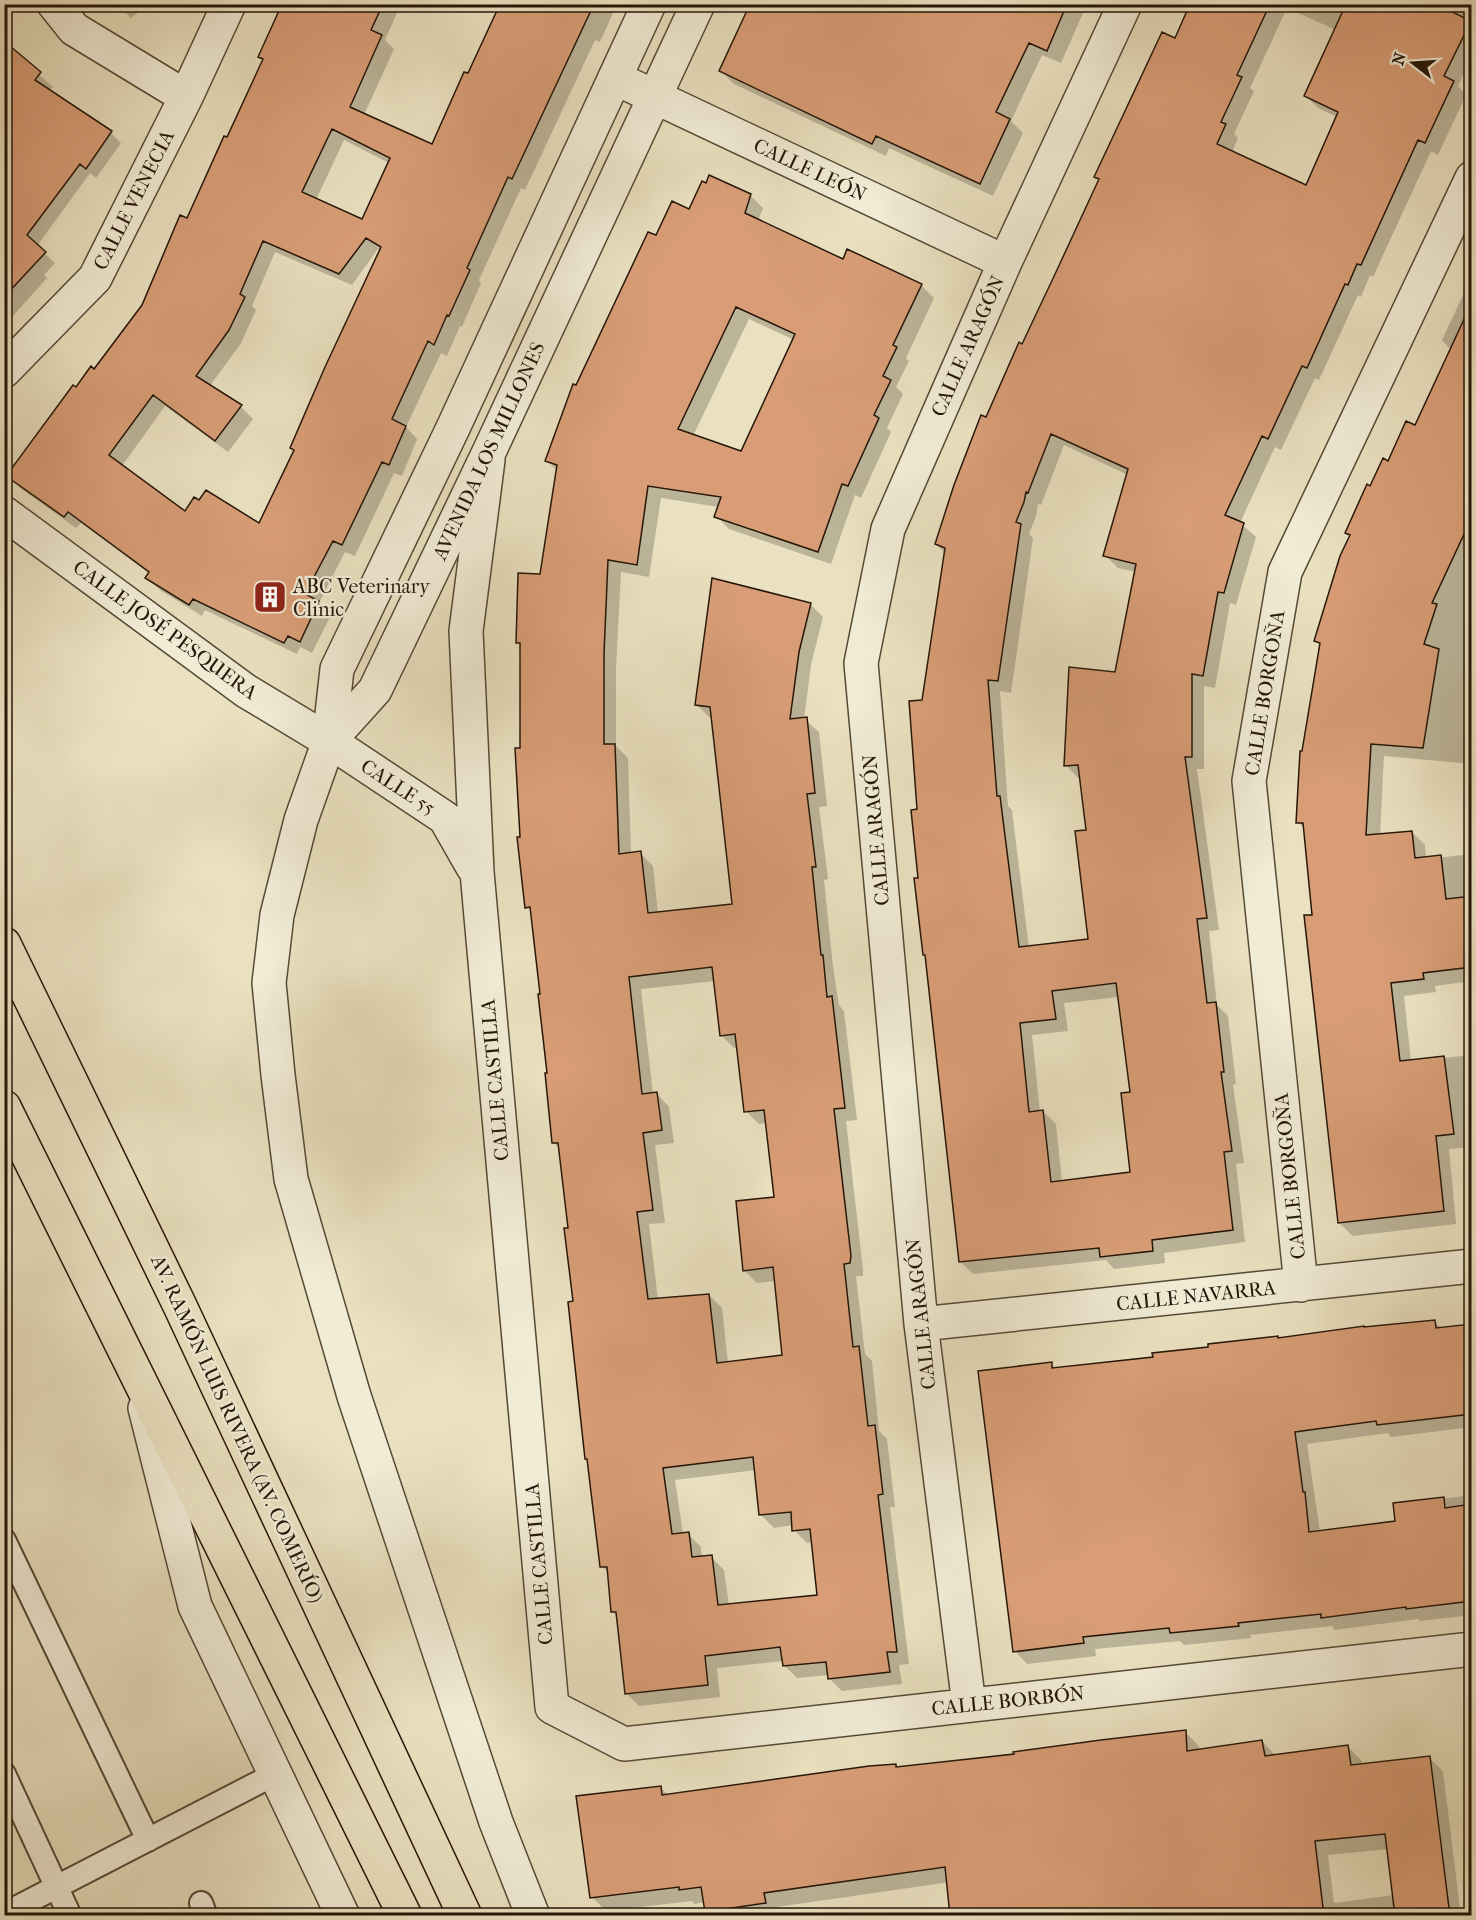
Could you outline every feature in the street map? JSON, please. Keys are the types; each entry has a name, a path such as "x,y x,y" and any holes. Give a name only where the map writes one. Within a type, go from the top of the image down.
{"main road":[{"name":"AV. RAMÓN LUIS RIVERA (AV. COMERÍO)","path":"4,944 186,1316 465,1916"},
{"path":"4,1107 405,1916"}],"street":[{"path":"54,4 74,29 186,97"},
{"name":"CALLE VENECIA","path":"4,370 95,278 186,97 229,4"},
{"path":"532,1916 496,1822 354,1396 291,1179 269,983 277,915 301,820 328,741 337,669 453,428 649,4"},
{"name":"AVENIDA LOS MILLONES","path":"328,741 375,690 489,453 698,4"},
{"name":"CALLE ARAGÓN","path":"969,1706 921,1324 861,663 888,529 1005,262 1125,4"},
{"name":"CALLE LEÓN","path":"615,78 1005,262"},
{"name":"CALLE BORGOÑA","path":"1301,1285 1249,781 1285,572 1472,178"},
{"name":"CALLE CASTILLA","path":"489,453 466,631 477,872 552,1707"},
{"name":"CALLE JOSÉ PESQUERA","path":"4,513 246,691 328,741"},
{"name":"CALLE 55","path":"328,741 445,818 477,872"},
{"name":"CALLE NAVARRA","path":"921,1324 1472,1266"},
{"path":"136,1374 195,1606 344,1916"},
{"name":"CALLE BORBÓN","path":"552,1707 624,1744 1472,1649"}],"lane":[{"path":"4,1540 148,1840"},
{"path":"4,1774 70,1916"},
{"path":"4,1914 275,1774"}],"building":[{"path":"282,4 383,4 371,30 382,35 350,107 432,144 464,72 468,73 500,4 594,4 512,179 508,177 467,268 470,270 449,316 447,315 434,345 428,341 392,419 406,426 389,465 382,462 342,545 333,541 305,594 319,601 300,642 288,636 284,643 193,599 189,605 145,578 149,572 68,512 64,517 6,476 73,385 76,387 91,366 94,369 142,305 180,215 187,218 224,136 227,137 263,59 258,57","holes":["332,129 390,158 362,219 302,192","366,238 381,247 325,367 290,448 294,450 259,523 206,490 199,500 194,497 185,511 109,455 153,395 215,441 242,405 196,376 229,330 245,297 240,294 263,241 339,274"]},
{"path":"750,4 1067,4 1047,51 1029,43 996,112 1010,119 980,184 876,136 872,144 719,71"},
{"path":"1190,4 1270,4 1237,75 1242,77 1221,122 1226,124 1217,144 1306,185 1338,112 1304,96 1346,4 1436,4 1471,21 1444,76 1454,81 1425,143 1418,140 1361,265 1357,264 1348,285 1345,284 1307,368 1302,366 1268,439 1262,436 1225,515 1244,523 1224,593 1218,592 1203,676 1192,674 1192,757 1185,757 1207,918 1197,919 1207,1003 1216,1002 1224,1072 1221,1072 1232,1151 1224,1152 1233,1230 1152,1240 1153,1251 1100,1257 1099,1248 959,1262 925,955 923,955 914,878 918,878 911,810 917,809 909,701 922,700 945,548 935,544 954,485 981,415 986,417 1019,342 1022,344 1099,179 1094,177 1162,32 1175,38","holes":["1051,434 1128,469 1103,556 1136,564 1115,672 1069,667 1064,766 1078,765 1086,830 1075,831 1088,939 1019,947 1000,796 997,796 988,680 998,681 1021,524 1016,522","1116,983 1130,1092 1121,1093 1130,1172 1051,1182 1043,1110 1029,1112 1020,1023 1056,1019 1052,991"]},
{"path":"4,41 41,72 35,80 112,131 86,169 80,164 27,235 46,252 4,297"},
{"path":"709,175 751,194 745,213 843,259 847,249 922,284 893,345 897,347 883,376 891,380 874,415 879,418 848,486 842,484 818,552 714,517 721,497 648,486 637,565 608,560 604,654 604,744 615,744 619,854 641,851 648,913 732,904 710,707 695,705 712,578 811,603 799,652 790,719 807,717 815,793 807,794 816,867 812,867 821,955 823,955 827,997 832,996 845,1108 834,1109 851,1256 850,1263 844,1264 853,1347 859,1346 868,1426 875,1425 883,1494 878,1495 897,1652 887,1652 890,1672 828,1679 826,1662 783,1666 780,1647 705,1656 708,1685 625,1694 616,1612 611,1612 607,1567 600,1567 587,1459 585,1459 568,1302 573,1301 564,1228 568,1228 558,1143 552,1143 538,994 540,994 530,907 525,908 517,837 520,837 515,748 520,748 520,643 516,643 518,573 540,574 557,465 545,461 573,384 576,385 648,232 656,235 672,201 689,209 702,181 706,183","holes":["736,307 795,334 741,451 678,429","712,967 720,1036 735,1034 744,1112 764,1110 774,1197 736,1201 743,1271 773,1267 782,1355 717,1363 709,1294 648,1299 637,1212 653,1210 643,1133 662,1130 657,1092 642,1094 629,977","753,1457 759,1515 791,1512 792,1531 810,1529 817,1595 718,1605 712,1555 692,1557 689,1532 672,1534 663,1468"]},
{"path":"1472,302 1472,517 1432,603 1437,604 1424,644 1439,649 1423,748 1371,744 1366,835 1412,831 1415,858 1441,855 1446,899 1472,896 1472,967 1423,973 1424,979 1391,983 1400,1061 1444,1056 1454,1134 1436,1136 1444,1211 1338,1223 1304,915 1312,915 1303,823 1296,823 1300,751 1302,751 1320,643 1314,641 1340,556 1350,535 1345,533 1367,484 1370,486 1383,458 1388,461 1406,421 1415,425"},
{"path":"1435,1320 1436,1328 1472,1324 1472,1414 1377,1425 1376,1421 1295,1432 1309,1532 1395,1521 1393,1503 1444,1497 1445,1508 1465,1505 1472,1559 1472,1601 1321,1618 1321,1614 1170,1633 1169,1628 1083,1637 1084,1643 1013,1652 978,1371 1052,1362 1052,1368 1153,1357 1152,1353 1208,1347 1208,1344"},
{"path":"1186,1730 1187,1751 1262,1740 1265,1756 1348,1745 1351,1765 1430,1756 1450,1916 1395,1916 1385,1834 1315,1841 1324,1916 950,1916 945,1867 764,1893 766,1903 705,1912 701,1887 679,1890 679,1887 590,1898 576,1796 661,1786 662,1795 869,1766 896,1764 896,1767 1014,1754 1013,1752"}],"place":[{"name":"ABC Veterinary Clinic","path":"270,597"}]}
